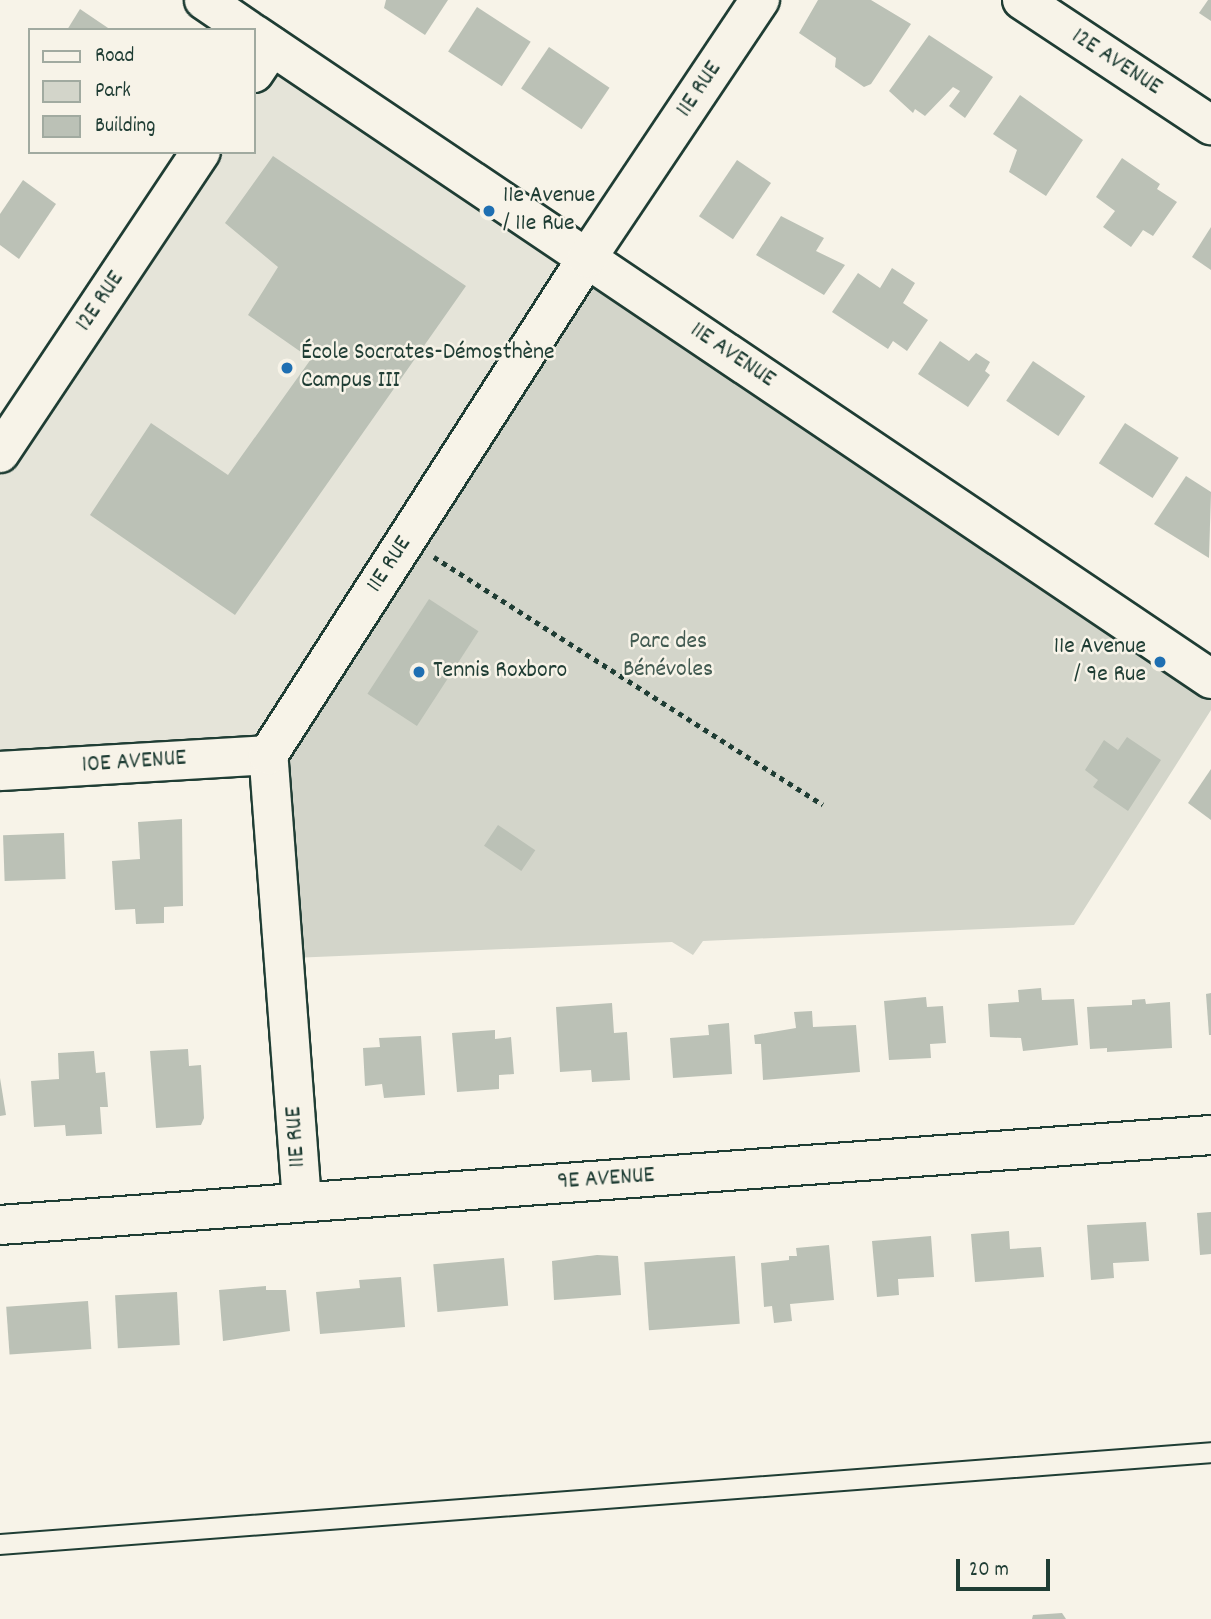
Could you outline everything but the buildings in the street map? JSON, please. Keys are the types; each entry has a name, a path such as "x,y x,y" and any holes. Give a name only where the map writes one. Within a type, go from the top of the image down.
{"street":[{"name":"11E AVENUE","path":"204,0 236,28"},
{"name":"11E RUE","path":"302,1202 268,755 587,258 760,0"},
{"name":"12E AVENUE","path":"1022,0 1211,125"},
{"name":"11E AVENUE","path":"257,46 587,258 1211,679"},
{"name":"12E RUE","path":"0,453 200,154"},
{"name":"10E AVENUE","path":"0,771 268,755"},
{"name":"9E AVENUE","path":"0,1225 1211,1135"}],"path":[{"path":"406,540 823,805"}],"shaded area":[{"name":"École Socrates-Démosthène Campus III","path":"272,46 587,258 268,755 0,771 0,453 200,154 256,154 256,70"}],"green space":[{"name":"Parc des Bénévoles","path":"587,258 1211,679 1211,710 1074,925 703,941 693,955 672,942 292,958 268,755"}],"tram line":[{"path":"0,1534 1211,1442"},
{"path":"0,1555 1211,1463"}],"place":[{"name":"11e Avenue / 11e Rue","path":"489,211"},
{"name":"École Socrates-Démosthène Campus III","path":"287,368"},
{"name":"11e Avenue / 9e Rue","path":"1160,662"},
{"name":"Tennis Roxboro","path":"419,672"}]}
